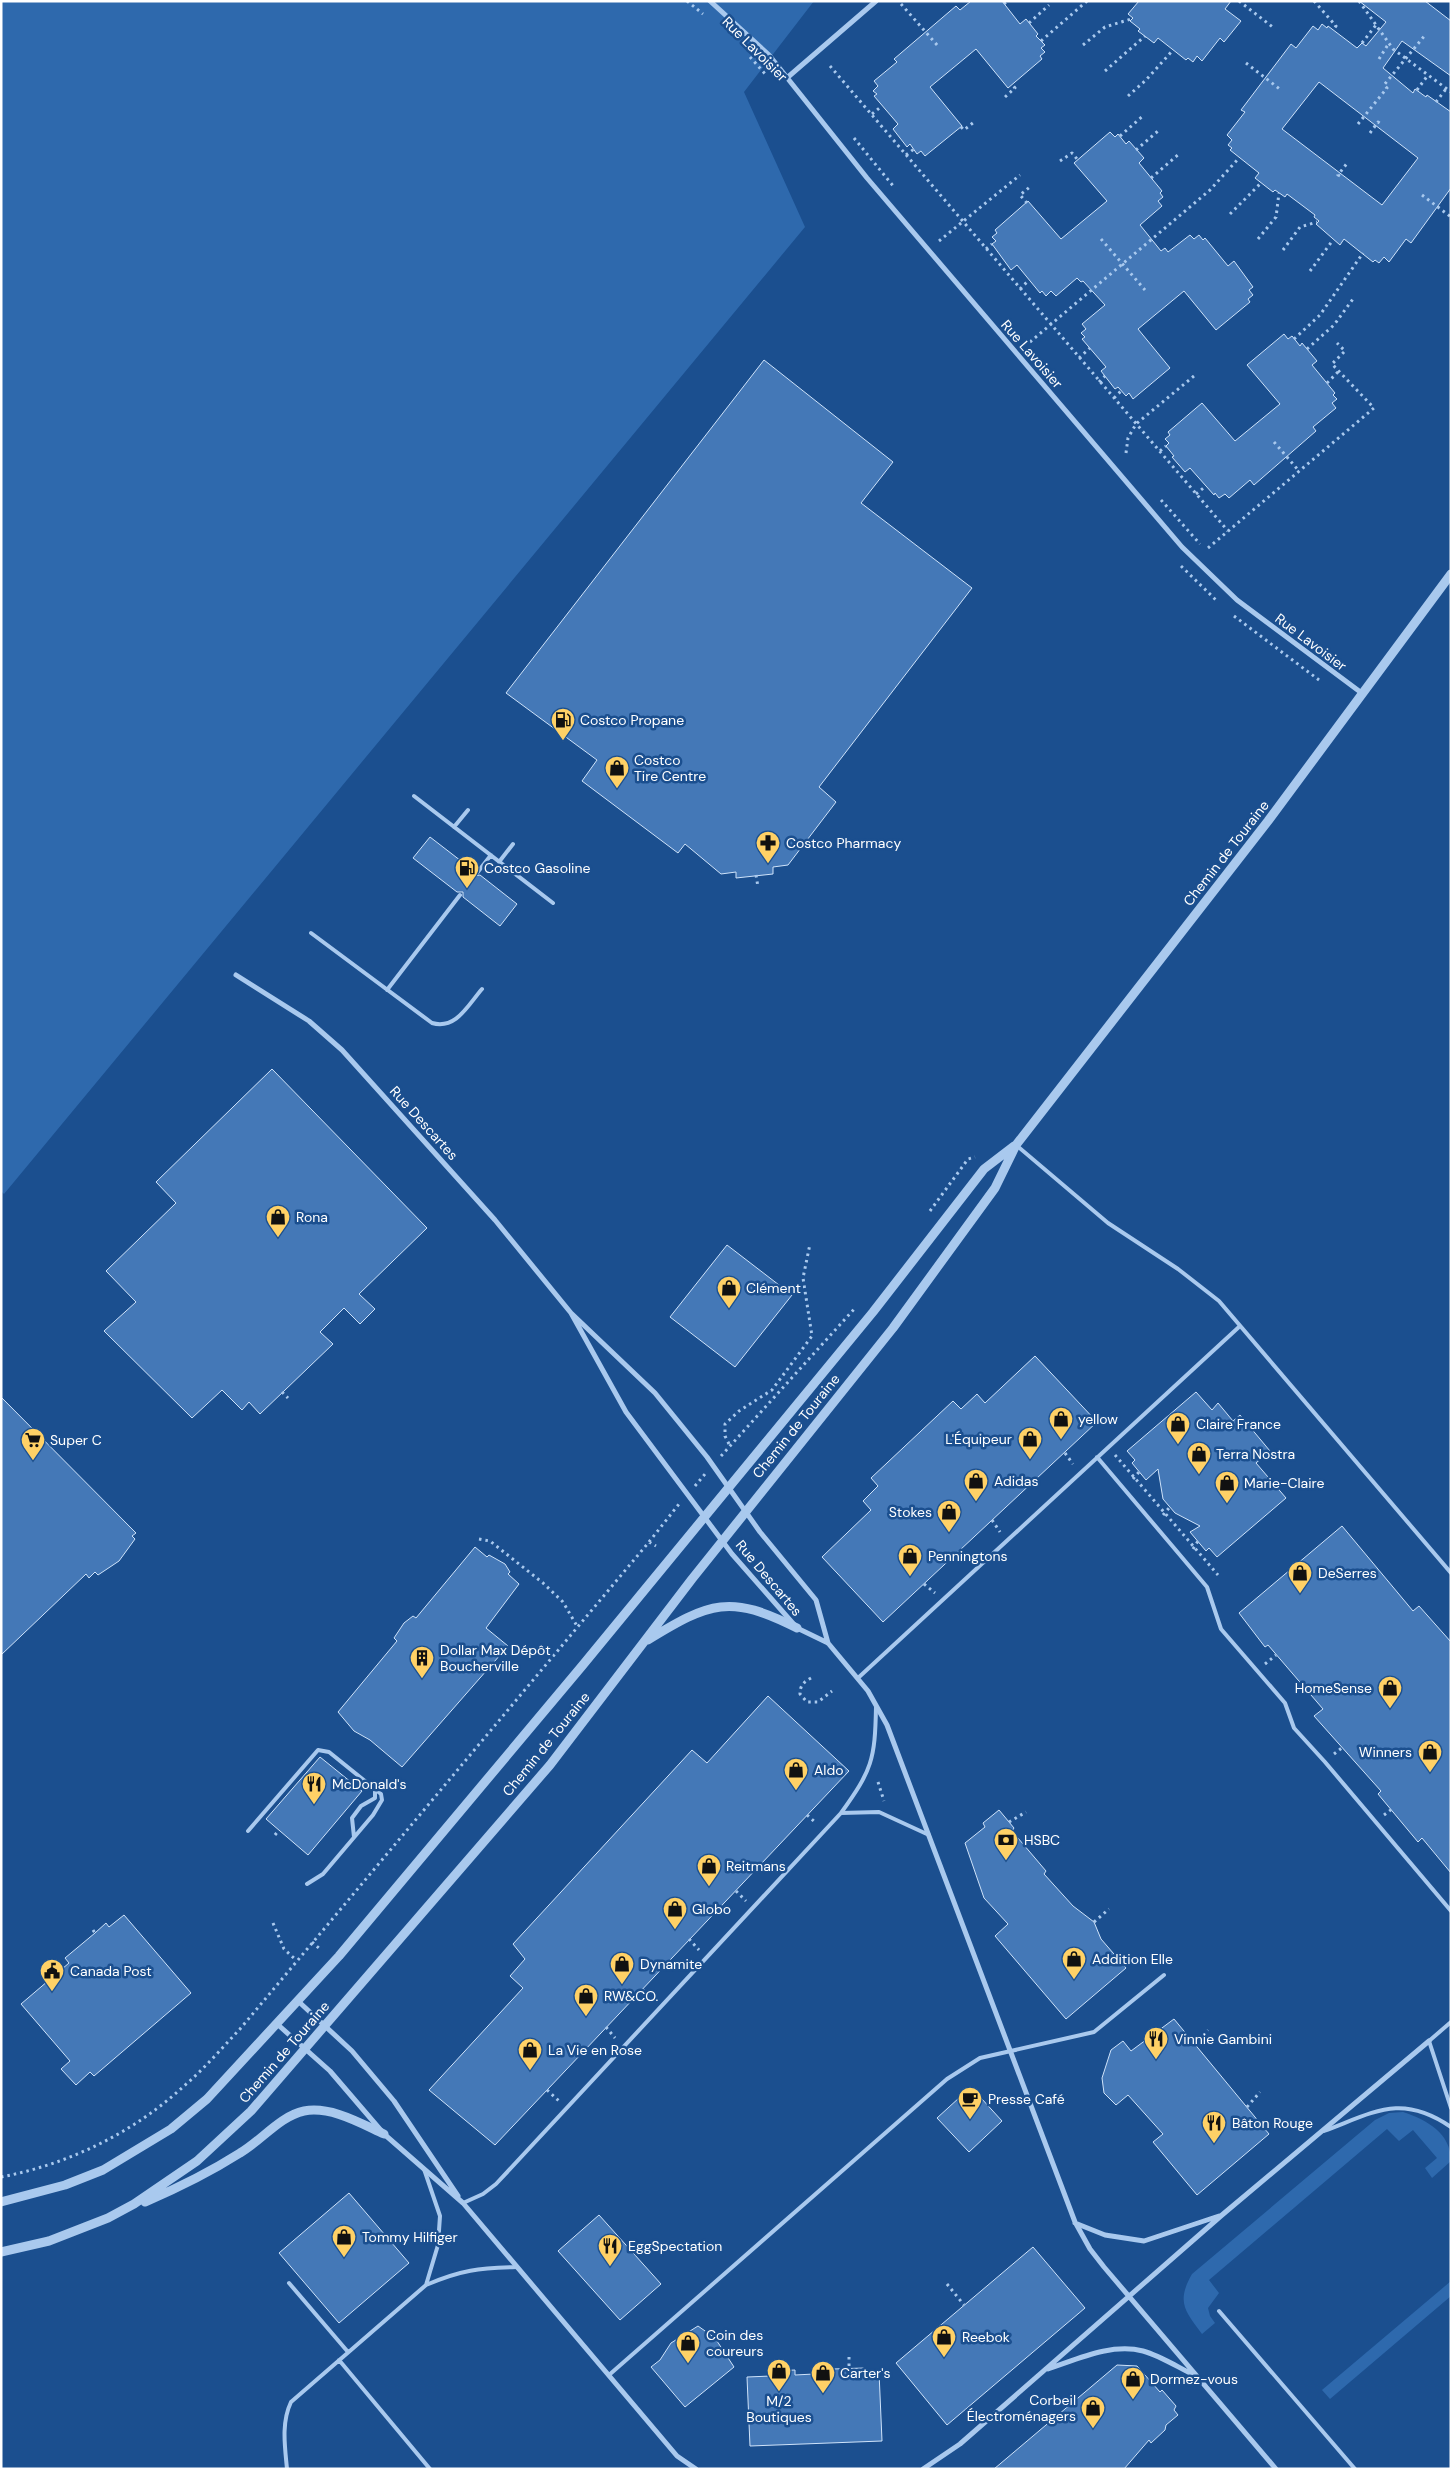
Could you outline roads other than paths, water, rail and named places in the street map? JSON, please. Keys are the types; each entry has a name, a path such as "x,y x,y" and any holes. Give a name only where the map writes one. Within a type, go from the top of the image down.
{"street":[{"name":"Rue Lavoisier","path":"710,1 769,55 867,178 1182,547 1237,600 1363,694"},
{"path":"788,77 876,1"},
{"name":"Chemin de Touraine","path":"1,2252 49,2241 108,2218 152,2192 212,2148 252,2111 550,1764 723,1540 910,1304 995,1188 1016,1145 1268,821 1451,574"},
{"name":"Rue Descartes","path":"236,975 309,1021 342,1050 495,1220 571,1312 655,1393 713,1464 746,1512 816,1600 828,1643"},
{"name":"Chemin de Touraine","path":"1,2202 46,2191 84,2178 144,2147 190,2114 207,2099 339,1956 582,1666 704,1515 873,1312 984,1169 1016,1145"},
{"name":"Rue Descartes","path":"571,1312 626,1412 723,1540 797,1628 828,1643"},
{"path":"644,1642 694,1613 720,1607 743,1607 757,1610 797,1628"},
{"path":"828,1643 858,1678 888,1725 1012,2050 1075,2222 1090,2250 1276,2469"},
{"path":"298,2001 326,2025 394,2101 463,2203 677,2456 696,2469"},
{"path":"276,2023 330,2071 384,2134 463,2203"},
{"path":"923,2469 960,2444 1222,2215 1429,2041"},
{"path":"108,2218 169,2192 226,2162 284,2120 304,2111 327,2112 350,2118 384,2134"},
{"path":"1075,2222 1105,2235 1144,2241 1222,2215"},
{"path":"1044,2370 1122,2348 1155,2355 1198,2378"}],"lane":[{"path":"414,796 553,903"},
{"path":"454,827 468,810"},
{"path":"499,862 513,844"},
{"path":"477,873 491,855"},
{"path":"387,990 460,895"},
{"path":"311,933 425,1019 439,1025 454,1022 482,989"},
{"path":"1016,1145 1108,1223 1178,1268 1219,1301 1451,1573"},
{"path":"858,1678 1240,1326"},
{"path":"1097,1457 1207,1587 1221,1629 1285,1703 1294,1728 1451,1911"},
{"path":"463,2203 482,2194 496,2184 841,1813 871,1766 876,1743 876,1705"},
{"path":"248,1831 318,1750 329,1752 381,1794 382,1800 323,1874 306,1884"},
{"path":"354,1836 352,1818 361,1806 375,1798 375,1790"},
{"path":"841,1813 879,1812 929,1835"},
{"path":"610,2375 947,2079 980,2058 1094,2032 1164,1975"},
{"path":"1451,2022 1429,2041 1451,2108"},
{"path":"1324,2131 1388,2108 1406,2107 1436,2117 1451,2127"},
{"path":"423,2167 440,2216 438,2245 426,2285"},
{"path":"287,2469 284,2424 291,2402 426,2285 454,2273 477,2268 517,2267"},
{"path":"289,2283 348,2352"},
{"path":"1219,2311 1355,2469"},
{"path":"339,2360 430,2469"}],"place":[{"name":"Costco Propane","path":"563,741"},
{"name":"Costco Tire Centre","path":"617,789"},
{"name":"Costco Pharmacy","path":"768,864"},
{"name":"Costco Gasoline","path":"467,889"},
{"name":"Rona","path":"278,1238"},
{"name":"Clément","path":"729,1309"},
{"name":"yellow","path":"1061,1440"},
{"name":"Claire France","path":"1178,1445"},
{"name":"L'Équipeur","path":"1030,1460"},
{"name":"Super C","path":"33,1461"},
{"name":"Terra Nostra","path":"1199,1475"},
{"name":"Adidas","path":"976,1502"},
{"name":"Marie-Claire","path":"1227,1504"},
{"name":"Stokes","path":"949,1533"},
{"name":"Penningtons","path":"910,1577"},
{"name":"DeSerres","path":"1300,1594"},
{"name":"Dollar Max Dépôt Boucherville","path":"422,1679"},
{"name":"HomeSense","path":"1390,1709"},
{"name":"Winners","path":"1430,1773"},
{"name":"Aldo","path":"796,1791"},
{"name":"McDonald's","path":"314,1805"},
{"name":"HSBC","path":"1006,1861"},
{"name":"Reitmans","path":"709,1887"},
{"name":"Globo","path":"675,1930"},
{"name":"Addition Elle","path":"1074,1980"},
{"name":"Dynamite","path":"622,1985"},
{"name":"Canada Post","path":"52,1992"},
{"name":"RW&CO.","path":"586,2017"},
{"name":"Vinnie Gambini","path":"1156,2060"},
{"name":"La Vie en Rose","path":"530,2071"},
{"name":"Presse Café","path":"970,2120"},
{"name":"Bâton Rouge","path":"1214,2144"},
{"name":"Tommy Hilfiger","path":"344,2258"},
{"name":"EggSpectation","path":"610,2267"},
{"name":"Reebok","path":"944,2358"},
{"name":"Coin des coureurs","path":"688,2364"},
{"name":"M/2 Boutiques","path":"779,2392"},
{"name":"Carter's","path":"823,2394"},
{"name":"Dormez-vous","path":"1133,2400"},
{"name":"Corbeil Électroménagers","path":"1093,2429"}]}
